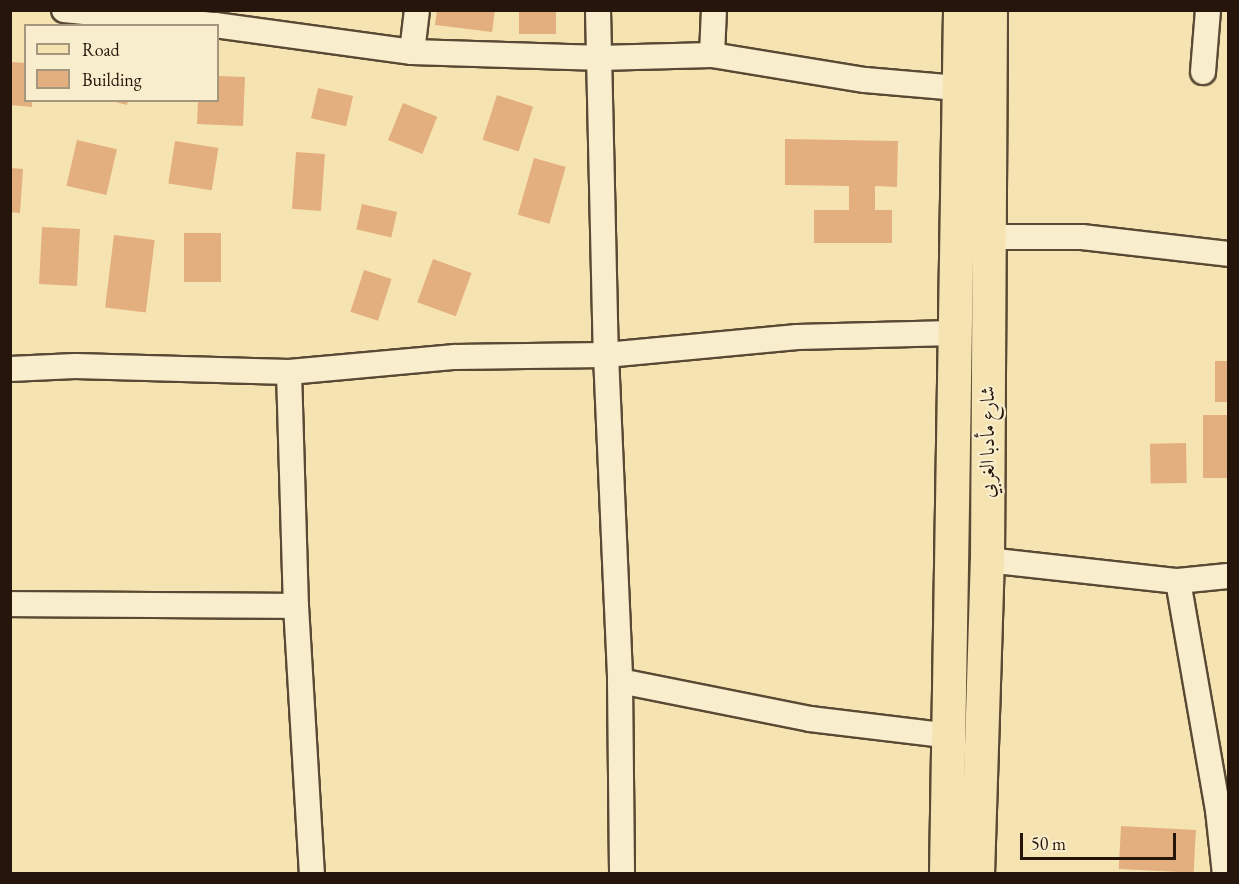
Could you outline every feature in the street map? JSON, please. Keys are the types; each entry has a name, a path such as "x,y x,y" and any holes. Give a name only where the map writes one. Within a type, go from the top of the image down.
{"main road":[{"name":"شارع مأدبا الغربي","path":"946,873 960,10"},
{"name":"شارع مأدبا الغربي","path":"978,873 987,560 990,10"}],"street":[{"path":"64,10 205,24"},
{"path":"412,52 417,10"},
{"path":"598,10 606,355 620,681 622,873"},
{"path":"712,55 714,10"},
{"path":"1203,72 1208,10"},
{"path":"219,26 412,52 598,58 712,55 866,80 958,88"},
{"path":"988,237 1082,237 1228,254"},
{"path":"10,369 75,366 289,372 455,357 606,355 797,338 953,333"},
{"path":"289,372 296,606 312,873"},
{"path":"987,560 1178,581 1227,571"},
{"path":"1178,581 1218,810 1225,873"},
{"path":"10,604 296,606"},
{"path":"620,681 810,719 950,736"}],"building":[{"path":"437,10 495,10 492,32 435,25"},
{"path":"519,10 556,10 556,34 519,34"},
{"path":"10,62 24,63 24,102 32,102 32,107 10,105"},
{"path":"219,76 245,77 243,126 197,124 198,102 219,102"},
{"path":"318,88 353,96 346,126 311,118"},
{"path":"497,95 533,107 519,151 482,140"},
{"path":"403,103 437,117 422,154 388,140"},
{"path":"785,139 898,141 897,187 875,186 875,210 892,210 892,243 814,243 814,210 849,210 849,186 785,185"},
{"path":"77,140 117,149 106,195 66,186"},
{"path":"175,141 218,148 212,190 168,183"},
{"path":"296,152 325,154 321,211 292,209"},
{"path":"534,158 566,167 549,224 518,215"},
{"path":"10,168 23,169 20,213 10,212"},
{"path":"362,204 397,212 391,237 356,229"},
{"path":"42,227 80,229 77,286 39,284"},
{"path":"184,233 221,233 221,282 184,282"},
{"path":"114,235 155,240 146,312 105,307"},
{"path":"433,259 472,273 456,316 417,302"},
{"path":"364,270 392,279 378,321 350,312"},
{"path":"1215,361 1228,361 1228,402 1215,402"},
{"path":"1203,415 1228,415 1228,478 1203,478"},
{"path":"1186,443 1187,483 1151,484 1150,444"},
{"path":"1121,826 1196,830 1194,873 1119,869"}]}
